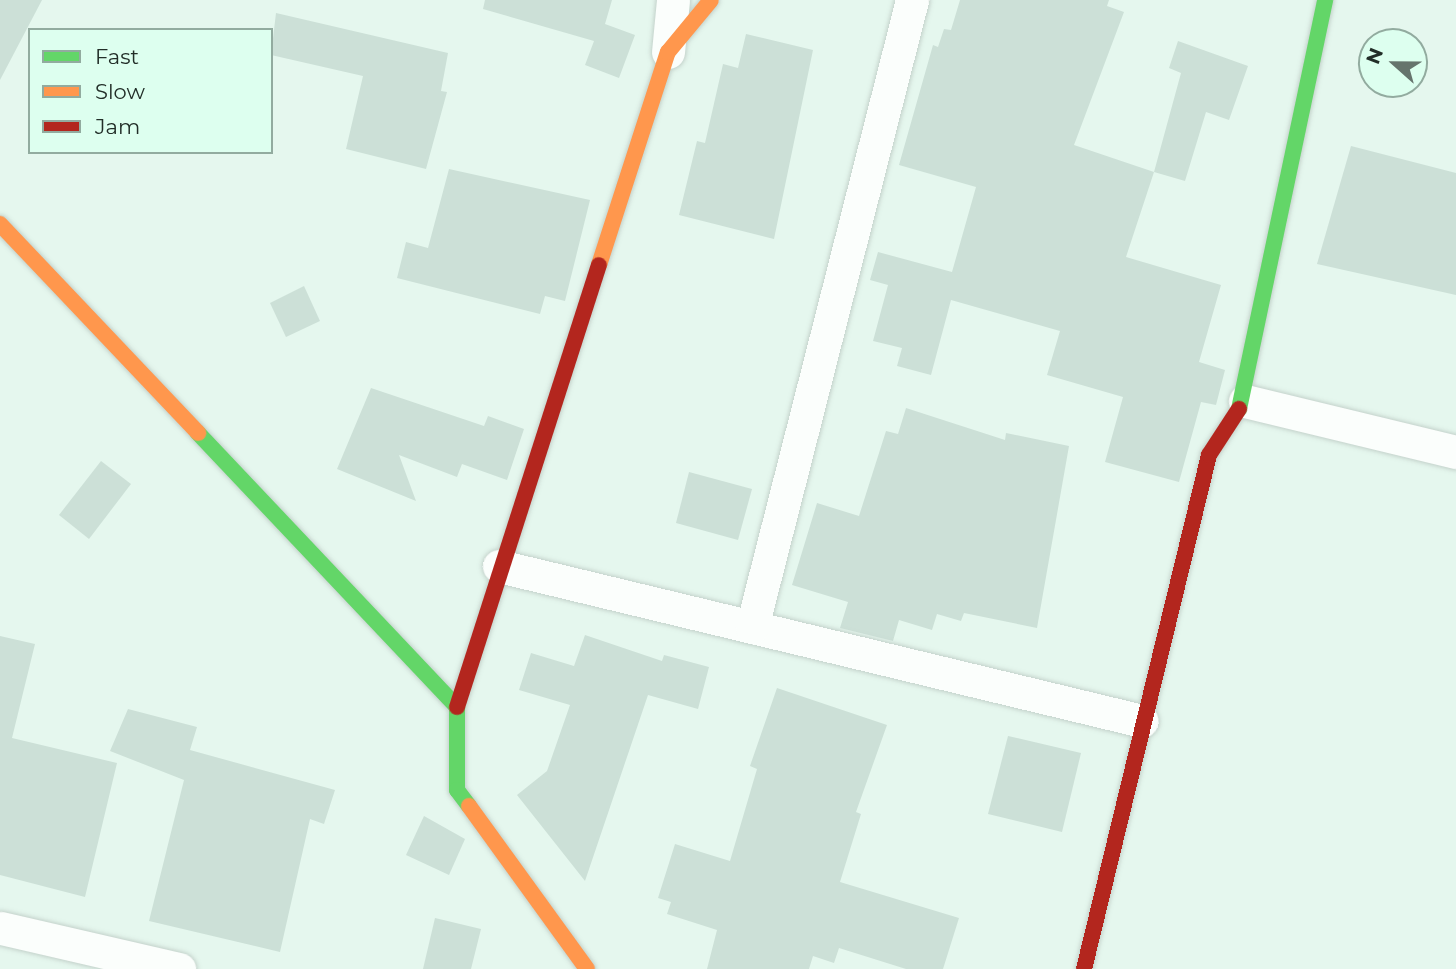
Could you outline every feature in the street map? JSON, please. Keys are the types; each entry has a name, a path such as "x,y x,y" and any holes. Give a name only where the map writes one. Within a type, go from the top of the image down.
{"street":[{"path":"587,969 457,790 457,708 499,566 668,52 673,0"},
{"path":"668,52 711,0"},
{"path":"752,627 912,0"},
{"path":"1084,969 1142,721 1209,455 1245,401 1325,0"},
{"path":"0,224 457,708"},
{"path":"1245,401 1456,452"},
{"path":"499,566 1142,721"},
{"path":"1,928 162,967"}],"building":[{"path":"0,0 42,0 0,80"},
{"path":"485,0 612,0 605,24 635,35 619,78 585,65 594,41 483,9"},
{"path":"960,0 1109,0 1107,6 1124,12 1074,145 1154,172 1126,257 1221,285 1199,362 1225,370 1216,405 1201,402 1179,482 1105,462 1123,397 1047,375 1060,331 951,300 931,375 897,366 902,348 873,341 888,285 870,280 878,252 952,272 976,187 899,165 933,45 938,47 944,29 951,30"},
{"path":"276,13 448,53 441,91 447,92 426,169 346,149 363,76 273,55"},
{"path":"746,34 813,50 774,239 679,215 697,141 705,143 723,64 738,68"},
{"path":"1178,41 1248,66 1229,120 1206,112 1185,181 1154,172 1181,73 1169,68"},
{"path":"1351,146 1456,173 1456,295 1317,264"},
{"path":"449,169 590,200 565,301 545,296 540,314 397,278 406,242 428,248"},
{"path":"304,286 320,321 286,337 270,303"},
{"path":"371,388 484,426 488,416 524,429 507,480 462,464 457,477 399,455 416,501 337,469"},
{"path":"906,408 1005,440 1006,433 1069,446 1037,628 964,613 961,621 937,614 932,630 899,620 893,641 840,628 848,602 792,585 817,503 859,516 886,431 898,434"},
{"path":"101,461 131,484 89,539 59,515"},
{"path":"689,472 752,489 738,540 676,523"},
{"path":"585,635 662,661 664,655 709,667 698,709 648,695 585,881 517,795 547,771 570,705 519,690 531,653 574,666"},
{"path":"0,636 35,644 12,738 117,763 85,897 0,875"},
{"path":"777,688 887,725 856,812 861,814 840,882 959,918 943,969 906,969 839,948 834,963 813,956 809,969 707,969 717,930 667,914 671,902 658,898 675,844 730,861 757,769 750,766"},
{"path":"128,709 197,727 190,750 335,790 324,824 310,819 280,952 149,921 184,780 110,751"},
{"path":"1008,736 1081,753 1062,832 988,814"},
{"path":"424,816 465,839 449,875 406,855"},
{"path":"435,918 481,929 471,969 423,969"}],"traffic: fast":[{"path":"1239,409 1325,0"},
{"path":"198,433 457,707 457,790 469,806"}],"traffic: slow":[{"path":"599,265 668,52 711,0"},
{"path":"0,224 198,433"},
{"path":"469,806 587,969"}],"traffic: jam":[{"path":"457,707 599,265"},
{"path":"1084,969 1209,455 1239,409"}]}
